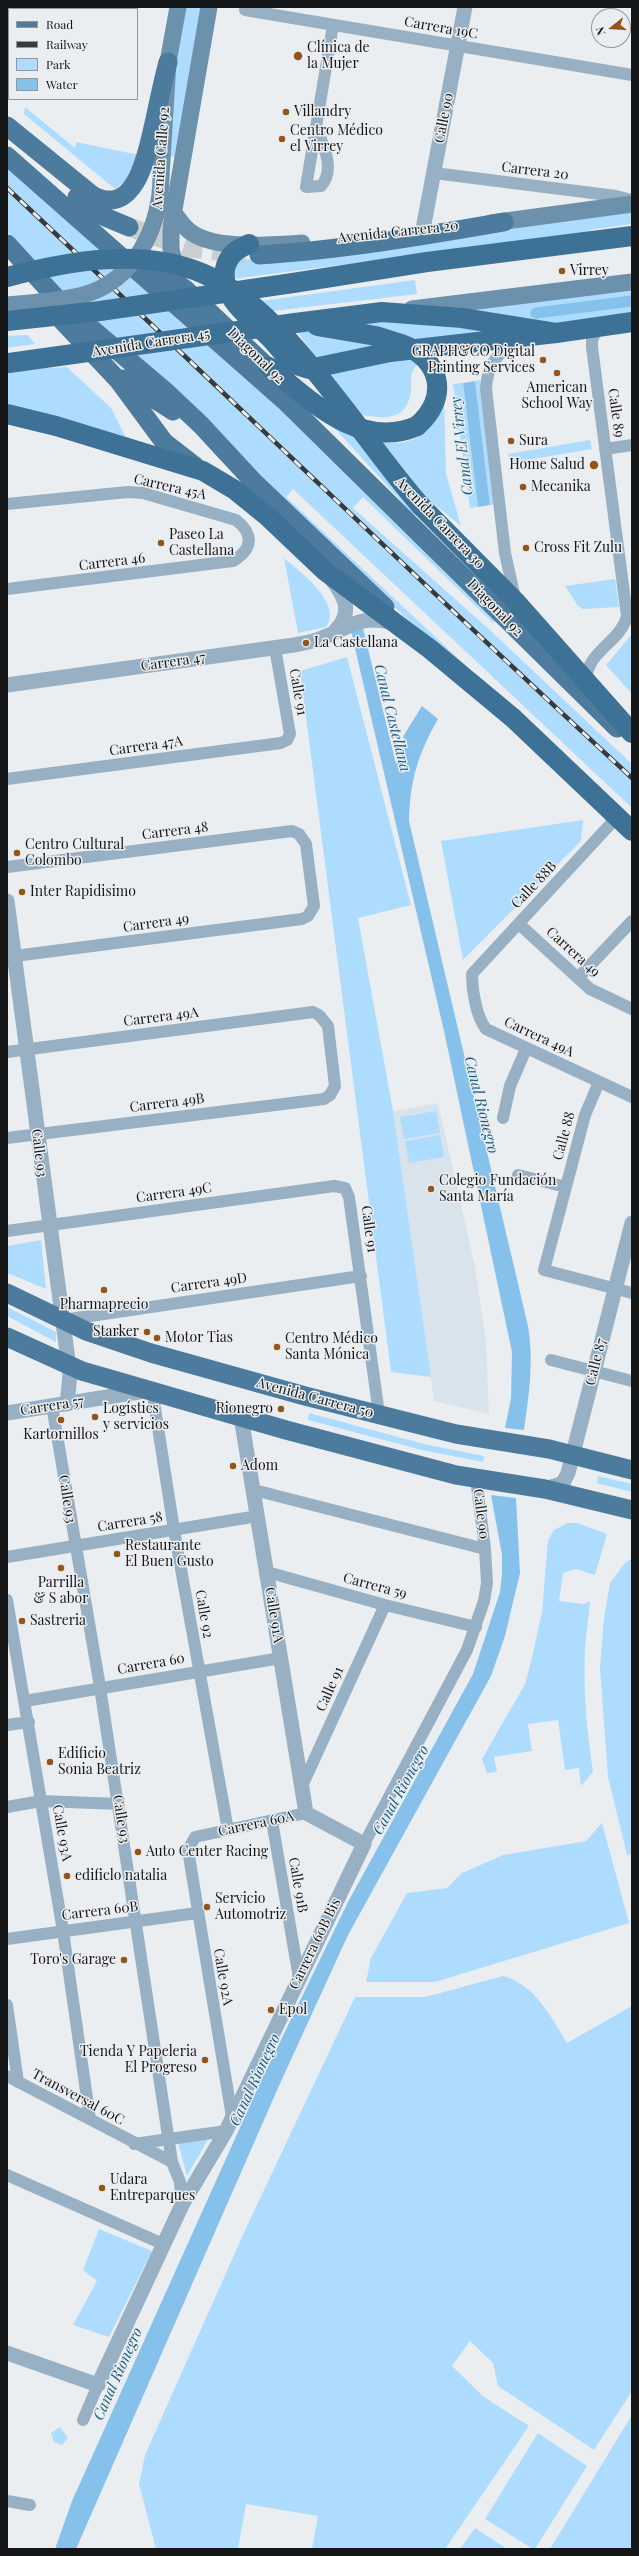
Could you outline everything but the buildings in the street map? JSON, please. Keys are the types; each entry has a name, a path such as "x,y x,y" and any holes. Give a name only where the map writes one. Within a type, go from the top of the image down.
{"highway":[{"path":"7,321 100,311 426,262 632,236"},
{"path":"254,249 234,252 229,258 225,273 226,287 237,306 293,364 309,369 390,352 556,333 632,322"},
{"name":"Avenida Carrera 30","path":"7,277 70,264 139,260 187,268 216,280 253,306 287,341 421,506 515,601 632,733"},
{"path":"295,322 382,312 462,318 556,333"},
{"path":"269,367 333,417 351,426 389,433 417,426 426,419 434,406 437,390 436,380 430,365 420,353 401,344 376,336 295,322"},
{"name":"Avenida Carrera 45","path":"8,363 295,322"},
{"path":"7,414 56,426 203,471 249,500 325,571 430,649 513,718 632,831"}],"main road":[{"name":"Avenida Calle 92","path":"7,305 67,298 99,288 126,268 147,241 158,210 168,62 178,7"},
{"name":"Avenida Calle 92","path":"184,289 171,249 173,212 209,7"},
{"path":"7,126 92,195 105,199 118,198 132,187 144,167 168,62"},
{"path":"7,142 83,201 106,217 129,227"},
{"name":"Diagonal 92","path":"7,156 239,359 360,473 534,648 632,742"},
{"name":"Avenida Carrera 20","path":"173,212 192,233 202,238 254,249 423,229 504,222 632,204"},
{"name":"Diagonal 92","path":"77,216 152,263 184,289 269,367 360,473"},
{"path":"254,249 316,250 424,236 504,222"},
{"path":"7,244 60,301 138,366 201,425 234,461 430,649"},
{"path":"7,262 99,358 133,399 164,442 176,453 203,471"},
{"path":"7,270 26,283"},
{"path":"382,312 632,282"},
{"path":"99,358 122,378 168,408 234,461"},
{"name":"Avenida Carrera 50","path":"7,1293 86,1331 151,1353 470,1437 573,1454 632,1470"},
{"path":"7,1337 68,1366 150,1396 241,1417 476,1479 545,1489 632,1510"}],"street":[{"name":"Calle 90","path":"423,229 465,7"},
{"name":"Carrera 19C","path":"245,10 632,75"},
{"path":"316,127 328,164 324,182 321,186 306,187 316,127 333,25"},
{"name":"Carrera 20","path":"434,173 616,196 632,200"},
{"name":"Calle 89","path":"586,680 587,668 593,658 626,623 627,607 626,564 605,449 592,347 592,340 598,327"},
{"path":"515,601 505,553 486,402 486,378 489,367 501,353 515,345 556,333"},
{"path":"605,449 632,445"},
{"name":"Carrera 45A","path":"7,504 110,492 144,493 236,520 246,527 249,536 248,546 243,555"},
{"name":"Carrera 46","path":"7,589 219,564 233,561 243,555"},
{"path":"325,571 342,593 347,608 344,620 336,630"},
{"name":"Carrera 47","path":"7,685 275,648 320,639 348,624 373,620 398,625"},
{"name":"Calle 91","path":"275,648 290,734 287,740"},
{"name":"Carrera 47A","path":"7,780 281,743 287,740"},
{"name":"Calle 88B","path":"472,974 617,817"},
{"name":"Carrera 48","path":"7,867 292,831 299,834 306,844 314,906 308,916"},
{"name":"Calle 93","path":"7,901 11,957 26,1049 68,1366 70,1384 67,1404"},
{"name":"Carrera 49","path":"11,957 308,916"},
{"path":"578,978 632,921"},
{"name":"Carrera 49","path":"519,924 590,989 632,1009"},
{"name":"Carrera 49A","path":"472,974 478,1012 486,1029 632,1097"},
{"name":"Carrera 49A","path":"7,1052 305,1013 319,1015 328,1026 335,1086 330,1096"},
{"path":"502,1118 510,1086 526,1048"},
{"name":"Calle 88","path":"599,1082 585,1115 544,1270 615,1288"},
{"name":"Carrera 49B","path":"7,1138 324,1099 330,1096"},
{"path":"518,1175 566,1187"},
{"name":"Carrera 49C","path":"7,1231 334,1186 345,1188"},
{"name":"Calle 91","path":"345,1188 349,1197 361,1276 379,1414"},
{"name":"Calle 87","path":"545,1489 563,1483 573,1454 632,1223"},
{"name":"Carrera 49D","path":"62,1320 361,1276"},
{"path":"615,1288 632,1293"},
{"path":"551,1360 632,1381"},
{"name":"Carrera 57","path":"7,1413 67,1404 150,1396"},
{"name":"Calle 92","path":"150,1396 228,1830"},
{"name":"Calle 93","path":"52,1406 119,1804 170,2137 172,2162"},
{"name":"Calle 91A","path":"241,1417 306,1813"},
{"name":"Calle 90","path":"476,1479 485,1549"},
{"path":"254,1490 485,1549"},
{"name":"Carrera 58","path":"7,1557 258,1516"},
{"name":"Carrera 60B Bis","path":"83,2420 182,2205 226,2131 364,1844 434,1717 468,1650 476,1628 487,1583 485,1549"},
{"name":"Carrera 59","path":"267,1572 385,1605 476,1628"},
{"name":"Calle 93A","path":"7,1600 13,1666 25,1701 29,1722 63,1931 90,2119"},
{"name":"Calle 91","path":"302,1786 385,1605"},
{"name":"Carrera 60","path":"25,1701 100,1687 281,1658"},
{"path":"7,1725 29,1722"},
{"path":"7,1807 41,1801 119,1804"},
{"name":"Carrera 60A","path":"191,1842 195,1838 306,1813 364,1844"},
{"name":"Calle 91B","path":"272,1821 299,1978"},
{"name":"Calle 92A","path":"191,1842 188,1850 197,1913 232,2117"},
{"name":"Carrera 60B","path":"7,1939 197,1913"},
{"path":"7,2005 18,2082"},
{"name":"Transversal 60C","path":"7,2076 90,2119 134,2144 172,2162"},
{"name":"Transversal 60C","path":"134,2144 170,2137 226,2131"},
{"path":"172,2162 180,2182 182,2205"},
{"path":"7,2175 163,2244"},
{"path":"7,2353 98,2385"},
{"path":"7,2501 30,2505"}],"shaded area":[{"name":"Colegio Fundación Santa María","path":"438,1103 475,1267 486,1342 489,1414 434,1401 393,1111"}],"green space":[{"path":"181,7 204,7 178,158 170,156 172,61"},
{"path":"25,107 75,148 76,142 139,155 128,179 115,189 24,114"},
{"path":"7,165 229,356 497,619 493,623 363,497 353,508 492,632 632,764 632,808 293,489 286,497 492,690 404,616 46,278 7,231"},
{"path":"632,207 632,224 594,229 579,234 232,279 236,258 254,260"},
{"path":"415,280 417,294 273,311 260,301"},
{"path":"632,291 632,317 544,327 456,311"},
{"path":"407,320 514,334 420,344 345,325"},
{"path":"295,329 390,348 319,361"},
{"path":"28,335 35,344 7,348 7,336"},
{"path":"404,354 418,363 412,374 409,401 400,413 394,416 378,417 361,415 327,372"},
{"path":"67,367 111,408 128,442 7,407 7,370"},
{"path":"480,380 496,504 490,505 475,381"},
{"path":"463,383 478,507 470,508 453,384"},
{"path":"444,401 446,474 461,526 427,498 413,514 329,422 373,440 397,443 408,441 419,436 427,429"},
{"path":"590,440 592,449 510,463 508,454"},
{"path":"284,558 309,579 325,598 329,608 330,618 326,627 298,633"},
{"path":"615,579 619,607 583,609 578,606 565,586"},
{"path":"632,634 632,694 606,665"},
{"path":"347,657 411,905 358,918 393,1111 431,1377 391,1372 300,671"},
{"path":"583,820 581,841 463,960 441,841"},
{"path":"436,1111 440,1133 404,1139 400,1117"},
{"path":"440,1135 444,1157 409,1163 405,1141"},
{"path":"41,1240 46,1289 7,1273 7,1246"},
{"path":"7,1307 56,1332 56,1342 7,1316"},
{"path":"309,1413 424,1444 484,1456 483,1462 422,1450 308,1420"},
{"path":"598,1476 632,1484 632,1492 597,1483"},
{"path":"568,1523 577,1523 607,1534 595,1575 576,1569 563,1573 559,1601 584,1604 590,1601 585,1650 585,1696 593,1772 581,1786 579,1768 565,1770 558,1720 528,1724 532,1751 494,1757 497,1772 487,1773 482,1759 525,1684 542,1612 548,1540 554,1530"},
{"path":"632,1558 632,1854 627,1855 608,1777 600,1668 604,1618 610,1583 624,1564"},
{"path":"602,1823 629,1923 435,1982 366,1982 371,1958 407,1893 447,1888 462,1873 503,1855 586,1841"},
{"path":"503,1976 524,1986 533,1994 548,2012 567,2043 632,2006 632,2391 594,2450 498,2386 493,2363 470,2341 452,2366 484,2397 529,2426 445,2549 312,2549 318,2516 246,2504 238,2549 156,2549 139,2484 145,2455 247,2226 355,1997 425,1997"},
{"path":"210,2136 187,2176 178,2142"},
{"path":"99,2229 152,2251 109,2337 73,2325 97,2281 83,2270"},
{"path":"632,2415 632,2549 550,2549"},
{"path":"60,2427 68,2438 62,2445 54,2442 51,2433"},
{"path":"538,2433 587,2466 535,2549 533,2549 485,2519"},
{"path":"475,2528 507,2549 460,2549"}],"water":[{"path":"475,381 490,505 478,507 463,383"},
{"path":"363,628 396,764 404,735 422,706 438,719 425,744 416,768 411,793 409,821 528,1326 531,1365 524,1430 505,1428 511,1398 512,1352 444,1031 351,631"},
{"path":"491,1495 516,1498 520,1573 505,1636 491,1676 348,1935 278,2088 76,2549 55,2549 72,2501 260,2083 348,1902 473,1674 500,1592 502,1573 502,1555"}],"waterway":[{"name":"Canal El Virrey","path":"536,313 632,301"}],"tunnel":[{"path":"129,227 189,248 246,254"}],"railway":[{"path":"7,188 475,632 632,778"}],"place":[{"name":"Clínica de la Mujer","path":"298,56"},
{"name":"Villandry","path":"286,112"},
{"name":"Centro Médico el Virrey","path":"282,139"},
{"name":"Virrey","path":"562,271"},
{"name":"GRAPH&CO Digital Printing Services","path":"543,360"},
{"name":"American School Way","path":"557,373"},
{"name":"Sura","path":"511,441"},
{"name":"Home Salud","path":"594,465"},
{"name":"Mecanika","path":"523,487"},
{"name":"Paseo La Castellana","path":"161,543"},
{"name":"Cross Fit Zulu","path":"526,548"},
{"name":"La Castellana","path":"306,643"},
{"name":"Centro Cultural Colombo","path":"17,853"},
{"name":"Inter Rapidisimo","path":"22,892"},
{"name":"Colegio Fundación Santa María","path":"431,1189"},
{"name":"Pharmaprecio","path":"104,1290"},
{"name":"Starker","path":"147,1332"},
{"name":"Motor Tias","path":"157,1338"},
{"name":"Centro Médico Santa Mónica","path":"277,1347"},
{"name":"Rionegro","path":"281,1409"},
{"name":"Logístics y servicios","path":"95,1417"},
{"name":"Kartornillos","path":"61,1420"},
{"name":"Adom","path":"233,1466"},
{"name":"Restaurante El Buen Gusto","path":"117,1554"},
{"name":"Parrilla & S abor","path":"61,1568"},
{"name":"Sastreria","path":"22,1621"},
{"name":"Edificio Sonia Beatriz","path":"50,1762"},
{"name":"Auto Center Racing","path":"138,1852"},
{"name":"edificlo natalia","path":"67,1876"},
{"name":"Servicio Automotriz","path":"207,1907"},
{"name":"Toro's Garage","path":"124,1960"},
{"name":"Epol","path":"271,2010"},
{"name":"Tienda Y Papeleria El Progreso","path":"205,2060"},
{"name":"Udara Entreparques","path":"102,2188"}],"water label":[{"name":"Canal Castellana","path":"392,718"},
{"name":"Canal Rionegro","path":"481,1105"},
{"name":"Canal Rionegro","path":"401,1790"},
{"name":"Canal Rionegro","path":"255,2080"},
{"name":"Canal Rionegro","path":"118,2374"}]}
